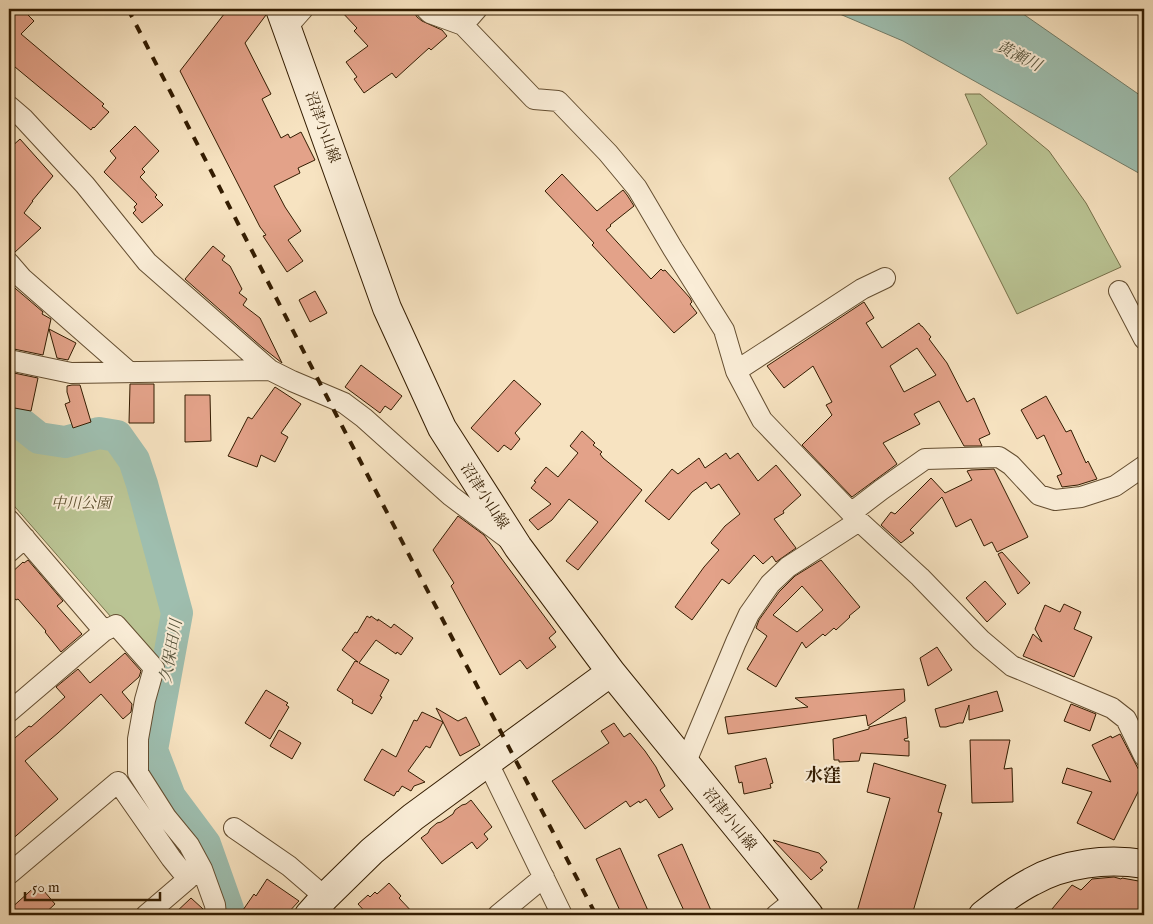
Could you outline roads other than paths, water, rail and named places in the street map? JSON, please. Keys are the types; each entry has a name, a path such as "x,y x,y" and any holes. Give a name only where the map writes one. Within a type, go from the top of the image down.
{"main road":[{"name":"沼津小山線","path":"290,15 387,308 442,428 518,547 611,672 685,764 794,910"},
{"path":"317,906 372,851 413,817 611,672"},
{"path":"983,915 1031,882 1060,869 1094,862 1144,864"}],"street":[{"path":"426,9 430,13 463,26 534,99 558,101 608,153 637,188 724,330 736,371 762,420 855,517 920,577 981,640 1012,666 1112,708 1126,719 1144,756"},
{"path":"463,26 477,9"},
{"path":"9,106 23,118 85,185 146,262 270,370 344,403 364,418 451,496 518,547"},
{"path":"9,263 22,278 128,371"},
{"path":"736,371 862,289 885,278"},
{"path":"1119,291 1144,339"},
{"path":"9,360 71,373 270,370"},
{"path":"685,764 742,628 749,614 770,584 855,517 881,490 925,459 999,457 1011,465 1039,496 1055,500 1081,497 1114,486 1144,466"},
{"path":"9,520 104,631"},
{"path":"9,552 25,538"},
{"path":"9,712 104,631 116,625 154,668 145,700 138,739 138,773 166,817 189,845 195,874 215,905 216,915"},
{"path":"488,763 562,915"},
{"path":"9,874 118,782 171,858 195,874"},
{"path":"234,828 289,866 317,906"},
{"path":"146,915 195,874"},
{"path":"498,915 544,876"}],"water":[{"name":"黄瀬川","path":"828,9 1016,9 1144,98 1144,176 903,41"}],"waterway":[{"name":"久保田川","path":"9,414 39,438 65,442 99,433 117,436 134,460 177,613 152,750 170,797 205,844 229,915"}],"railway":[{"path":"128,9 596,915"}],"district":[{"name":"水窪","path":"823,775"}],"park label":[{"name":"中川公園","path":"81,503"}]}
